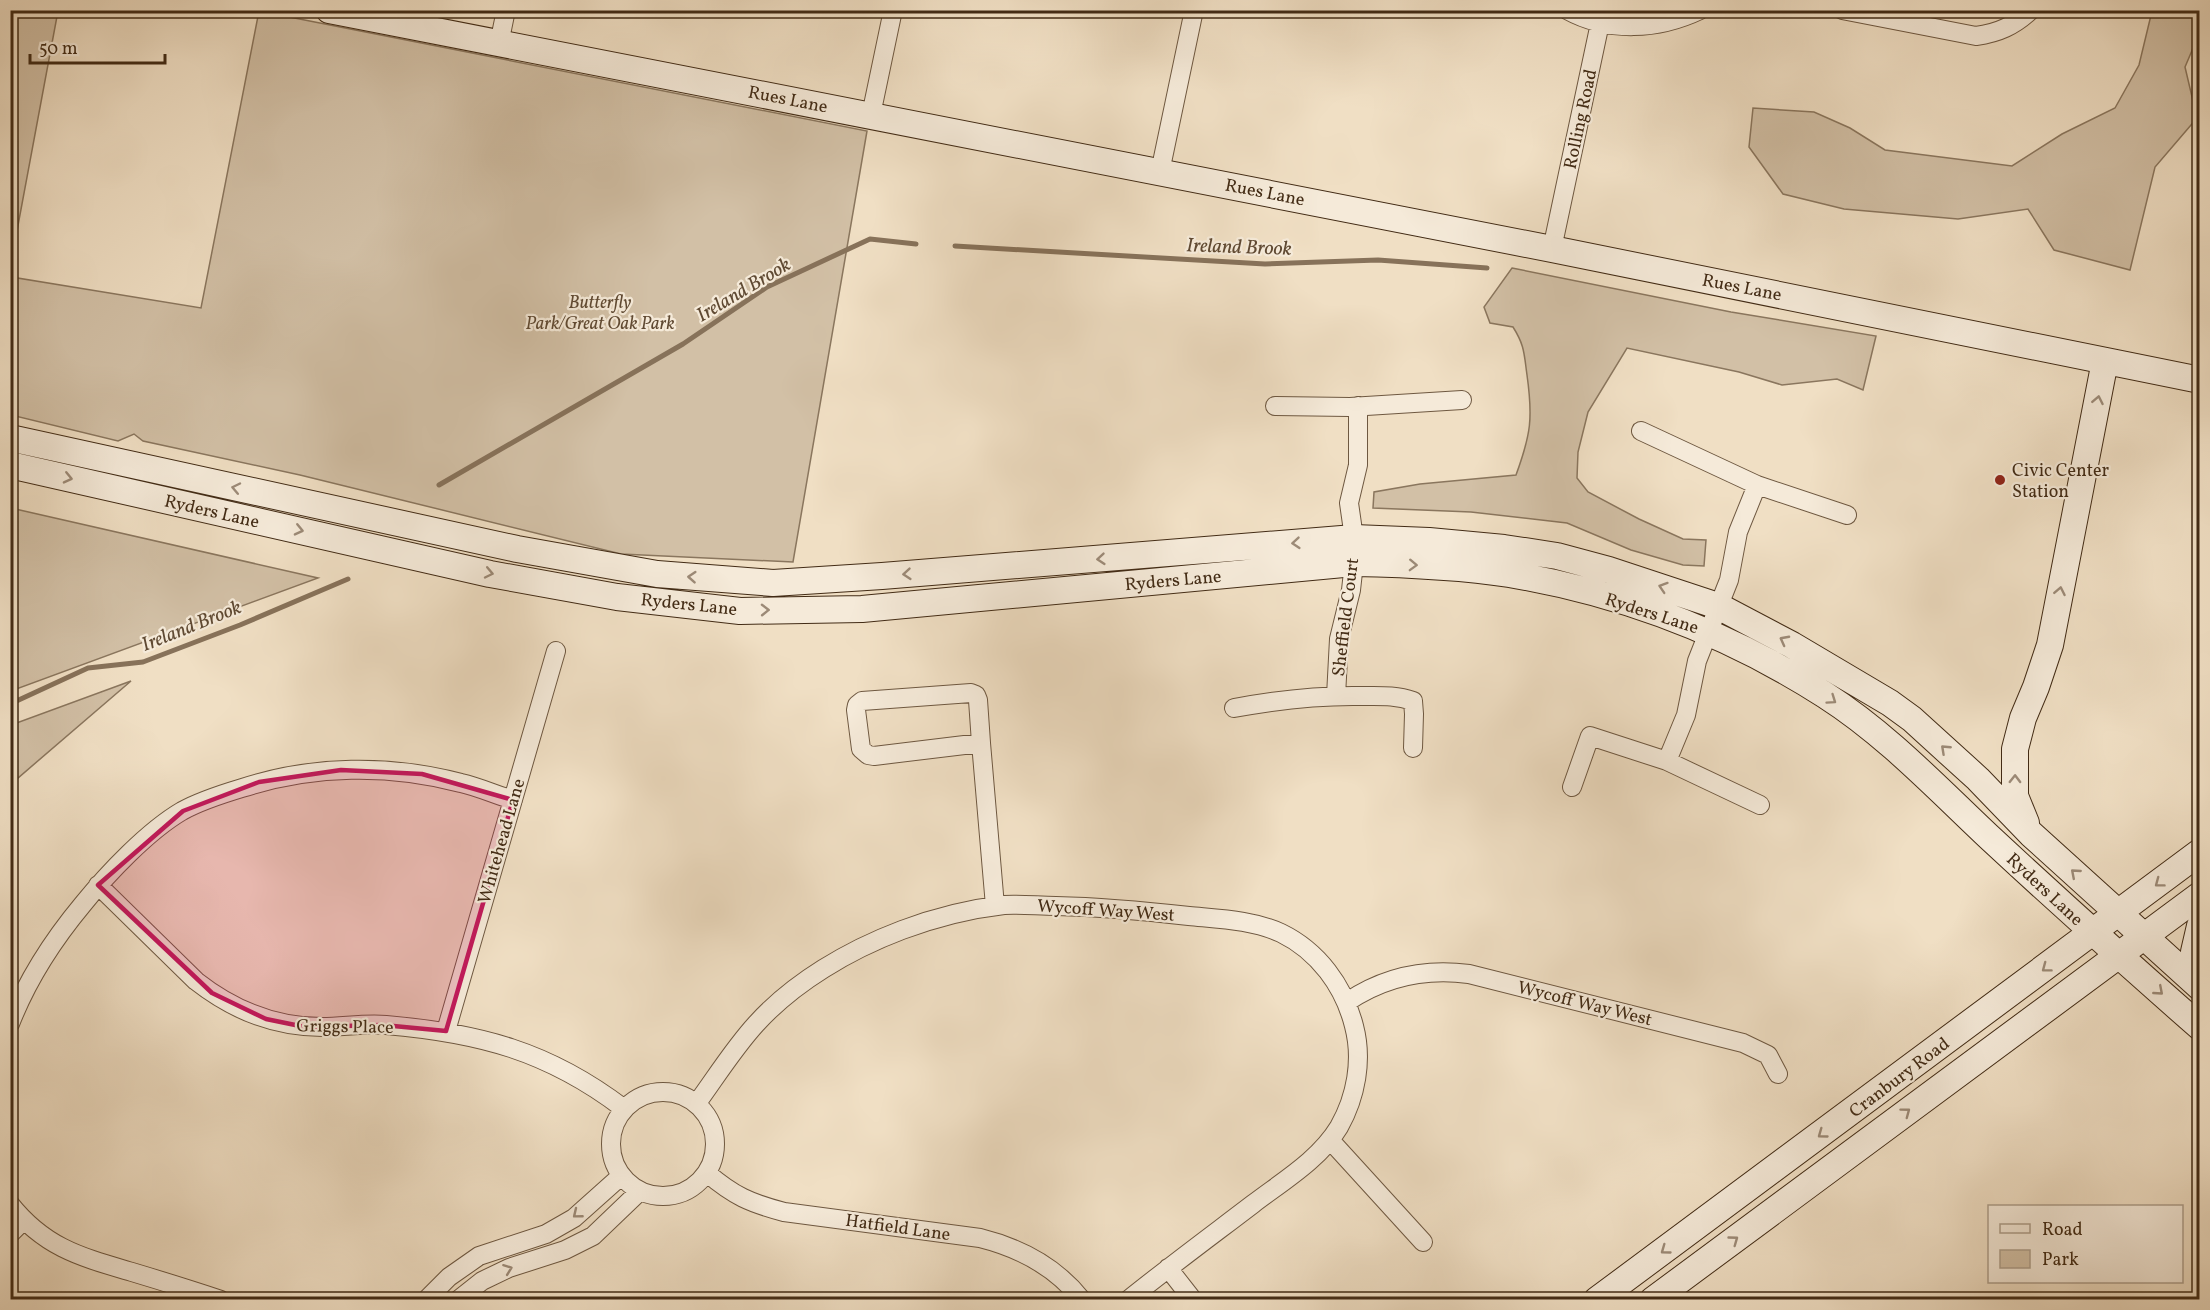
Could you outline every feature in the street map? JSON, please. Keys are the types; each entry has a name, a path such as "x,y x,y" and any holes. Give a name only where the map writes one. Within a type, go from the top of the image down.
{"main road":[{"name":"Rues Lane","path":"329,10 1552,249 2199,380"},
{"path":"2031,834 2014,796 2015,749 2023,718 2037,687 2050,645 2105,361"},
{"name":"Ryders Lane","path":"10,438 517,549 657,574 773,583 1354,551 1430,565 1508,574 1562,585 1662,613 1708,631 1826,696 1871,728 1907,758 2092,933 2199,1027"},
{"name":"Ryders Lane","path":"10,465 490,574 617,597 740,610 862,609 1440,542 1557,556 1620,573 1718,606 1792,645 1890,703 1948,752 2031,834 2199,987"},
{"name":"Cranbury Road","path":"1597,1299 2199,852"},
{"name":"Cranbury Road","path":"1653,1299 2199,895"},
{"path":"2199,926 2194,952 2199,971"}],"street":[{"path":"499,44 506,10"},
{"path":"871,115 893,10"},
{"path":"1160,172 1194,10"},
{"path":"1567,10 1600,23 1646,26 1676,20 1700,10"},
{"path":"1842,10 1976,36 2007,28 2031,10"},
{"name":"Rolling Road","path":"1552,249 1600,23"},
{"path":"1275,406 1358,406 1462,400"},
{"name":"Sheffield Court","path":"1336,696 1339,639 1351,590 1354,551 1349,503 1358,465 1358,406"},
{"path":"1641,431 1757,485 1847,515"},
{"path":"1667,761 1686,716 1697,661 1729,580 1738,532 1757,485"},
{"name":"Whitehead Lane","path":"446,1031 556,651"},
{"path":"697,1103 756,1023 789,994 824,969 862,947 902,930 943,917 995,906 978,700 976,695 971,693 862,701 857,705 861,749 868,755 981,743"},
{"name":"Sheffield Court","path":"1234,708 1285,699 1399,696 1413,701 1413,748"},
{"path":"1572,788 1590,736 1667,761 1760,805"},
{"path":"10,1024 37,969 64,927 98,885 130,852 183,811 259,782 300,774 341,770 382,770 423,774 463,783 513,800"},
{"name":"Griggs Place","path":"98,885 196,981 212,993 247,1012 266,1019 305,1027 383,1025 446,1031 483,1039 524,1051 595,1087 624,1108"},
{"name":"Wycoff Way West","path":"995,906 1115,907 1253,923 1280,933 1304,948 1329,973 1347,1002 1356,1032 1357,1075 1348,1109 1330,1140 1310,1161 1128,1299"},
{"name":"Wycoff Way West","path":"1347,1002 1375,986 1405,975 1421,972 1469,974 1743,1042 1768,1055 1778,1074"},
{"path":"651,1092 683,1095 697,1103 707,1115 716,1144 707,1173 697,1184 684,1192 669,1196 655,1196 630,1185 621,1176 612,1160 610,1142 614,1124 624,1108 636,1098 651,1092"},
{"path":"1330,1140 1423,1242"},
{"name":"Hatfield Lane","path":"707,1173 735,1195 757,1205 784,1212 980,1238 998,1243 1032,1257 1047,1267 1062,1278 1082,1299"},
{"path":"426,1299 449,1278 479,1256 546,1234 574,1218 621,1176"},
{"path":"459,1299 491,1276 566,1250 593,1236 640,1191"},
{"path":"10,1204 24,1220 53,1243 76,1255 221,1299"},
{"path":"10,1234 24,1220"},
{"path":"1168,1268 1193,1299"}],"highlighted area":[{"path":"341,770 422,774 513,800 446,1031 383,1025 305,1027 266,1019 212,993 98,885 183,811 259,782"}],"green space":[{"path":"10,11 58,11 11,263"},
{"name":"Butterfly Park/Great Oak Park","path":"259,11 867,131 793,562 621,554 300,475 143,441 134,434 118,441 11,415 11,277 201,308"},
{"path":"2152,11 2199,11 2199,34 2185,67 2197,118 2155,167 2130,270 2054,250 2028,209 1958,219 1844,209 1783,194 1749,147 1753,108 1814,112 1850,128 1885,150 2012,166 2062,134 2115,108 2139,65"},
{"path":"1512,268 1731,312 1876,336 1863,390 1837,379 1782,385 1739,372 1627,348 1588,412 1578,452 1577,478 1588,492 1639,519 1683,539 1706,540 1704,566 1683,565 1631,550 1567,523 1471,512 1373,508 1374,492 1420,484 1516,475 1528,437 1530,415 1529,390 1522,345 1513,327 1490,323 1484,307"},
{"path":"11,508 318,578 11,691"},
{"path":"131,681 11,784 11,725"}],"waterway":[{"name":"Ireland Brook","path":"439,485 683,344 767,287 870,239 916,244"},
{"name":"Ireland Brook","path":"955,246 1265,264 1378,260 1487,268"},
{"name":"Ireland Brook","path":"10,704 88,668 143,662 240,625 348,579"}],"place":[{"name":"Civic Center Station","path":"2000,480"}]}
